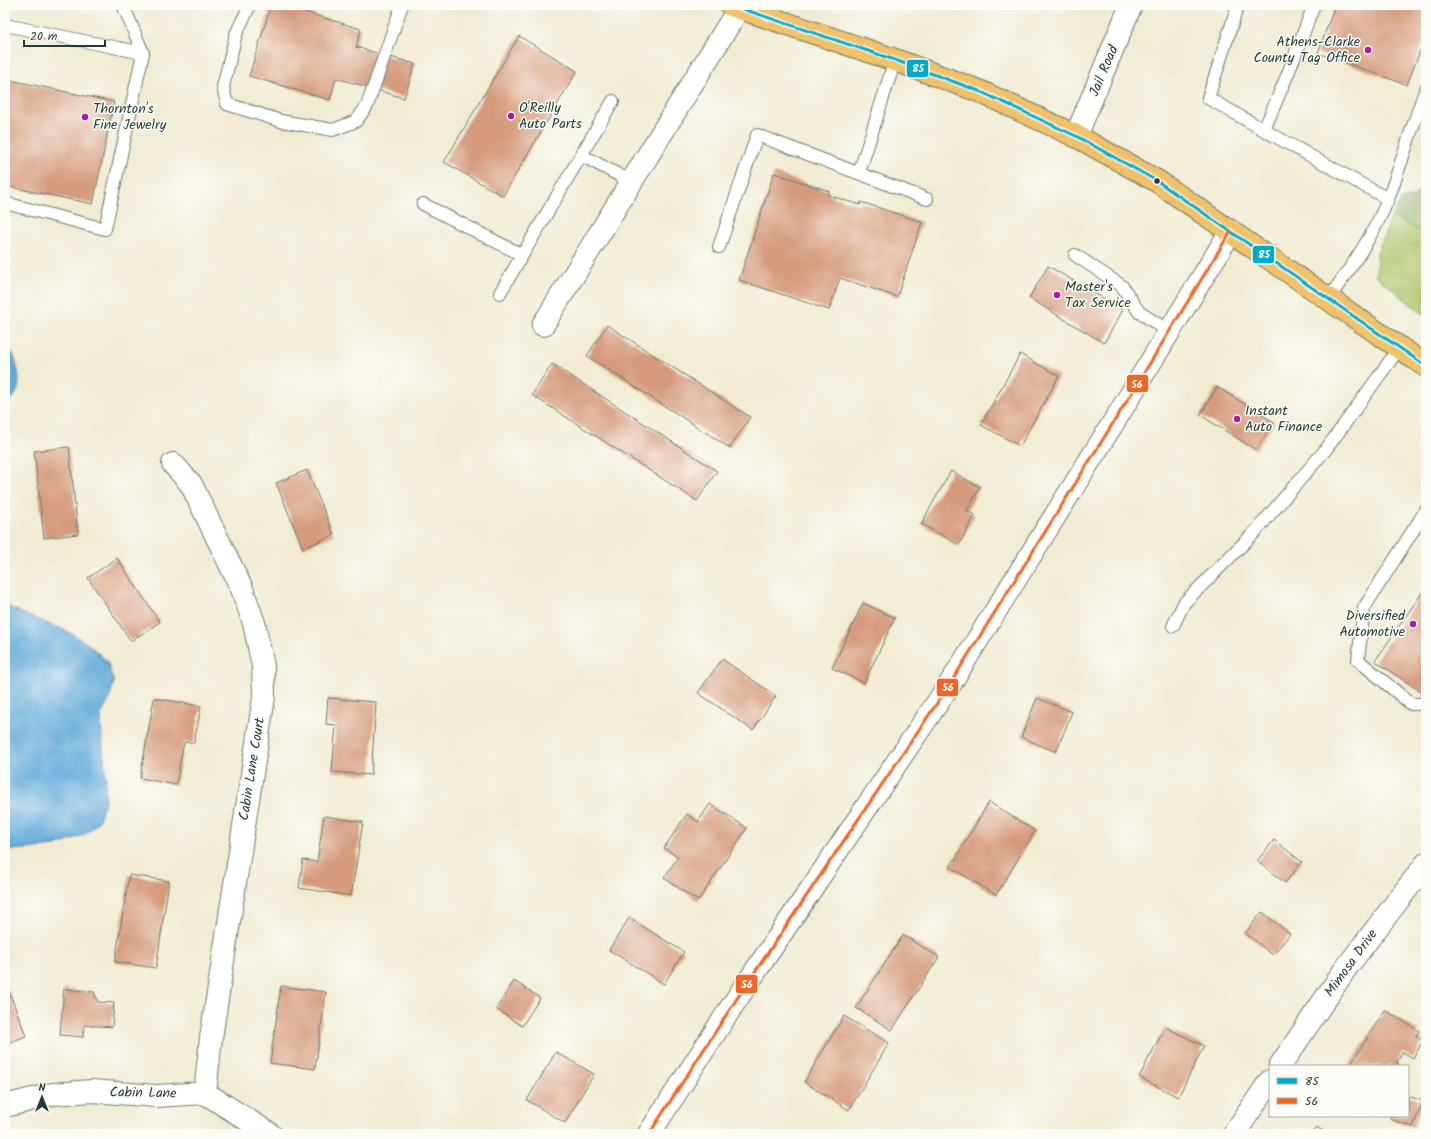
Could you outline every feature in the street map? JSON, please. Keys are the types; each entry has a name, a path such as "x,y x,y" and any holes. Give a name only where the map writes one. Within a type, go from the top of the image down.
{"highway":[{"path":"735,6 895,60 979,91 1076,136 1157,181 1426,366"}],"street":[{"name":"Jail Road","path":"1076,136 1131,5"},
{"path":"543,325 632,182 735,6"},
{"path":"649,1134 736,1000 950,684 1170,332 1231,231"},
{"name":"Cabin Lane Court","path":"173,464 191,484 242,589 254,623 263,666 264,697 211,1038 205,1093"},
{"name":"Mimosa Drive","path":"1281,1065 1346,968 1426,864"},
{"path":"1234,1134 1269,1082"},
{"name":"Cabin Lane","path":"5,1106 53,1094 92,1091 156,1096 205,1093"},
{"path":"205,1093 270,1134"}],"lane":[{"path":"5,203 105,229 143,53 123,5"},
{"path":"250,5 236,34 223,87 227,104 281,121 333,130 356,121 367,106 402,5"},
{"path":"1238,5 1208,98 1388,199"},
{"path":"1264,130 1289,71 1314,5"},
{"path":"5,25 143,53"},
{"path":"858,173 895,60"},
{"path":"1329,298 1366,243 1388,199 1415,117 1426,89"},
{"path":"500,292 613,101"},
{"path":"719,247 757,134 927,199"},
{"path":"581,156 632,182"},
{"path":"423,204 522,256"},
{"path":"1075,256 1122,286 1139,312 1170,332"},
{"path":"1173,626 1184,603 1255,532 1327,448 1400,348"},
{"path":"1426,510 1364,608 1358,660 1412,704 1426,704"}],"green space":[{"path":"1426,178 1426,235 1392,216 1400,200 1416,196"},
{"path":"1392,216 1426,235 1426,315 1376,276 1377,253"}],"water":[{"path":"5,352 12,352 16,362 19,385 15,395 5,403"},
{"path":"5,601 11,608 67,631 87,643 107,661 114,682 109,700 101,715 106,777 105,801 99,821 86,834 56,846 5,851"}],"building":[{"path":"271,5 281,5 361,29 356,47 415,64 404,98 336,78 330,100 249,76"},
{"path":"1335,5 1411,5 1426,10 1426,35 1407,85 1318,53"},
{"name":"O'Reilly Auto Parts","path":"519,36 577,71 503,196 444,162"},
{"path":"5,79 114,102 93,204 5,186"},
{"path":"774,173 829,191 828,195 860,205 861,202 922,222 897,297 840,278 829,310 739,280"},
{"path":"1048,266 1123,310 1104,343 1029,298"},
{"path":"607,325 750,417 730,448 587,356"},
{"path":"1020,354 1059,376 1020,446 981,425"},
{"path":"552,364 717,471 697,501 532,395"},
{"name":"Instant Auto Finance","path":"1217,387 1274,422 1256,450 1200,415"},
{"path":"69,447 78,534 44,538 34,451"},
{"path":"307,470 334,535 303,548 276,483"},
{"path":"951,471 980,487 967,511 975,515 959,545 921,524"},
{"path":"117,558 160,622 131,641 88,578"},
{"name":"Diversified Automotive","path":"1426,587 1426,695 1375,661"},
{"path":"863,603 895,618 864,683 832,668"},
{"path":"722,659 776,696 753,730 698,693"},
{"path":"154,698 201,706 194,743 184,742 176,785 140,778"},
{"path":"328,698 376,702 371,775 332,772 336,725 326,724"},
{"path":"1037,698 1072,712 1056,752 1021,737"},
{"path":"989,802 1035,831 996,895 950,867"},
{"path":"710,804 747,828 698,901 664,878 678,857 664,848 687,814 698,822"},
{"path":"324,816 363,822 351,896 299,888 303,860 317,862"},
{"path":"1274,840 1302,862 1285,883 1257,861"},
{"path":"129,875 169,881 156,968 115,962"},
{"path":"1262,912 1290,934 1273,955 1245,933"},
{"path":"629,918 684,952 664,984 609,950"},
{"path":"903,935 939,957 892,1030 856,1008"},
{"path":"514,981 540,998 522,1026 496,1009"},
{"path":"281,986 326,992 315,1069 270,1063"},
{"path":"8,989 26,1036 5,1044 5,990"},
{"path":"64,989 94,992 98,1002 114,1003 112,1027 84,1025 83,1037 60,1035"},
{"path":"1385,1010 1419,1031 1416,1036 1423,1041 1413,1058 1403,1052 1397,1062 1398,1065 1350,1065"},
{"path":"844,1016 889,1043 849,1110 804,1082"},
{"path":"1165,1027 1204,1046 1178,1097 1139,1077"},
{"path":"556,1052 594,1074 565,1123 527,1100"},
{"path":"1409,1096 1423,1101 1413,1127 1390,1119 1391,1117 1409,1117"},
{"path":"1317,1127 1327,1134 1312,1134"},
{"path":"487,1129 495,1134 484,1134"}],"transit line":[{"name":"85","path":"731,5 895,60 979,91 1076,136 1157,181 1426,366"},
{"name":"56","path":"649,1134 736,1000 950,684 1231,231"}],"place":[{"name":"Athens-Clarke County Tag Office","path":"1368,50"},
{"name":"O'Reilly Auto Parts","path":"511,116"},
{"name":"Thornton's Fine Jewelry","path":"85,117"},
{"name":"Master's Tax Service","path":"1057,295"},
{"name":"Instant Auto Finance","path":"1237,419"},
{"name":"Diversified Automotive","path":"1413,624"}]}
